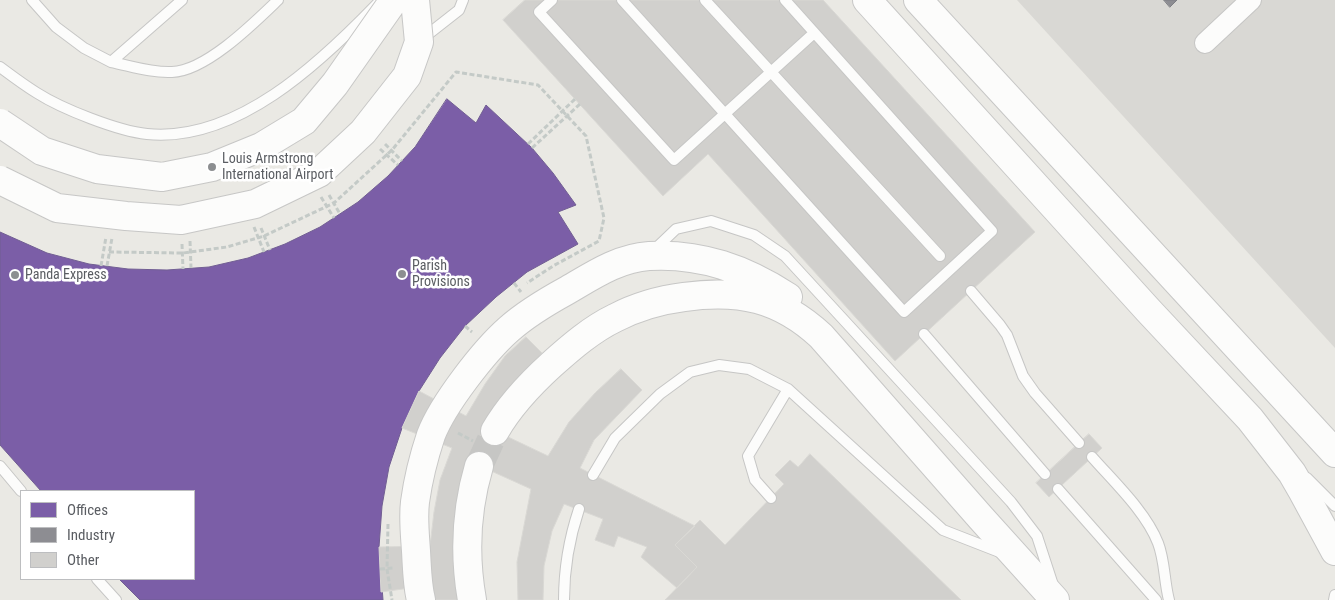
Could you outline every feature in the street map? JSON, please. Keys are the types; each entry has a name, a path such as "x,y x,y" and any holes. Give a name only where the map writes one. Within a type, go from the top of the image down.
{"main road":[{"path":"0,123 42,151 97,169 162,177 212,167 261,147 304,121 335,84 394,0"},
{"path":"0,180 57,208 126,216 181,220 255,204 320,173 363,132 407,76 419,42 415,0"},
{"path":"867,0 1148,310 1250,419 1304,492 1334,552"},
{"path":"918,0 1335,453"},
{"path":"421,600 417,567 414,504 419,478 432,434 454,396 491,347 509,329 545,303 609,266 647,256 701,258 742,272 770,285 788,297 814,321 868,388"},
{"path":"495,431 504,415 531,383 585,336 615,318 660,300 704,294 750,297 792,314 808,324 821,336 1057,600"},
{"path":"472,600 467,564 467,530 471,496 479,466"}],"street":[{"path":"1205,43 1251,0"}],"lane":[{"path":"32,0 56,27 84,48 111,62 150,70 173,72 192,68 212,56 278,0"},
{"path":"111,62 182,0"},
{"path":"0,67 38,94 79,114 121,129 147,134 172,134 228,121 257,106 294,82 360,22 380,0"},
{"path":"419,42 459,10 464,0"},
{"path":"552,0 539,12 674,160 814,33"},
{"path":"622,0 904,312 992,231 785,0"},
{"path":"705,0 940,256"},
{"path":"647,256 676,229 711,221 754,235 786,256 1010,502 1037,536 1057,600"},
{"path":"972,291 1007,335 1023,376 1035,393 1079,443"},
{"path":"924,334 1045,474"},
{"path":"592,474 615,438 660,394 690,372 719,365 749,369 788,389 943,530 1020,560"},
{"path":"771,498 755,480 748,456 788,389"},
{"path":"1264,436 1335,506"},
{"path":"1092,457 1135,506 1152,530 1162,556 1169,600"},
{"path":"0,466 20,490"},
{"path":"1058,489 1156,600"},
{"path":"564,600 564,577 571,532 579,509"},
{"path":"98,580 116,600"},
{"path":"1334,600 1335,595"}],"path":[{"path":"528,144 575,99"},
{"path":"532,148 580,104"}],"shaded area":[{"path":"1017,0 1335,0 1335,348"}],"building: Offices":[{"path":"447,99 476,123 486,105 532,148 576,205 558,212 578,244 527,272 496,297 465,326 440,358 419,391 402,428 389,467 382,506 379,547 383,600 140,600 120,580 195,580 195,490 40,490 0,445 0,232 47,253 89,264 128,269 167,270 209,267 248,258 285,244 320,227 358,202 388,176 415,147"}],"building: Industry":[{"path":"1164,0 1177,0 1170,7"}],"building: Other":[{"path":"525,0 823,0 1035,232 895,361 708,154 663,196 503,20"},
{"path":"526,337 542,353 524,373 485,426 469,461 459,600 435,600 432,585 381,592 379,547 430,546 440,480 452,448 402,428 419,391 466,416 485,384 505,356"},
{"path":"621,369 642,390 594,440 580,468 695,526 675,545 697,567 677,588 641,557 647,547 618,536 614,547 595,540 603,519 564,504 552,531 544,566 543,600 518,600 517,562 531,489 469,461 485,426 548,456 569,422 595,393"},
{"path":"1089,434 1102,448 1049,497 1036,483"},
{"path":"810,454 961,600 665,600 697,567 675,545 700,520 725,545 784,484 775,475 790,460 798,467"}],"tunnel":[{"path":"479,466 495,431"}],"place":[{"name":"Louis Armstrong International Airport","path":"212,167"},
{"name":"Parish Provisions","path":"402,274"},
{"name":"Panda Express","path":"15,275"}]}
